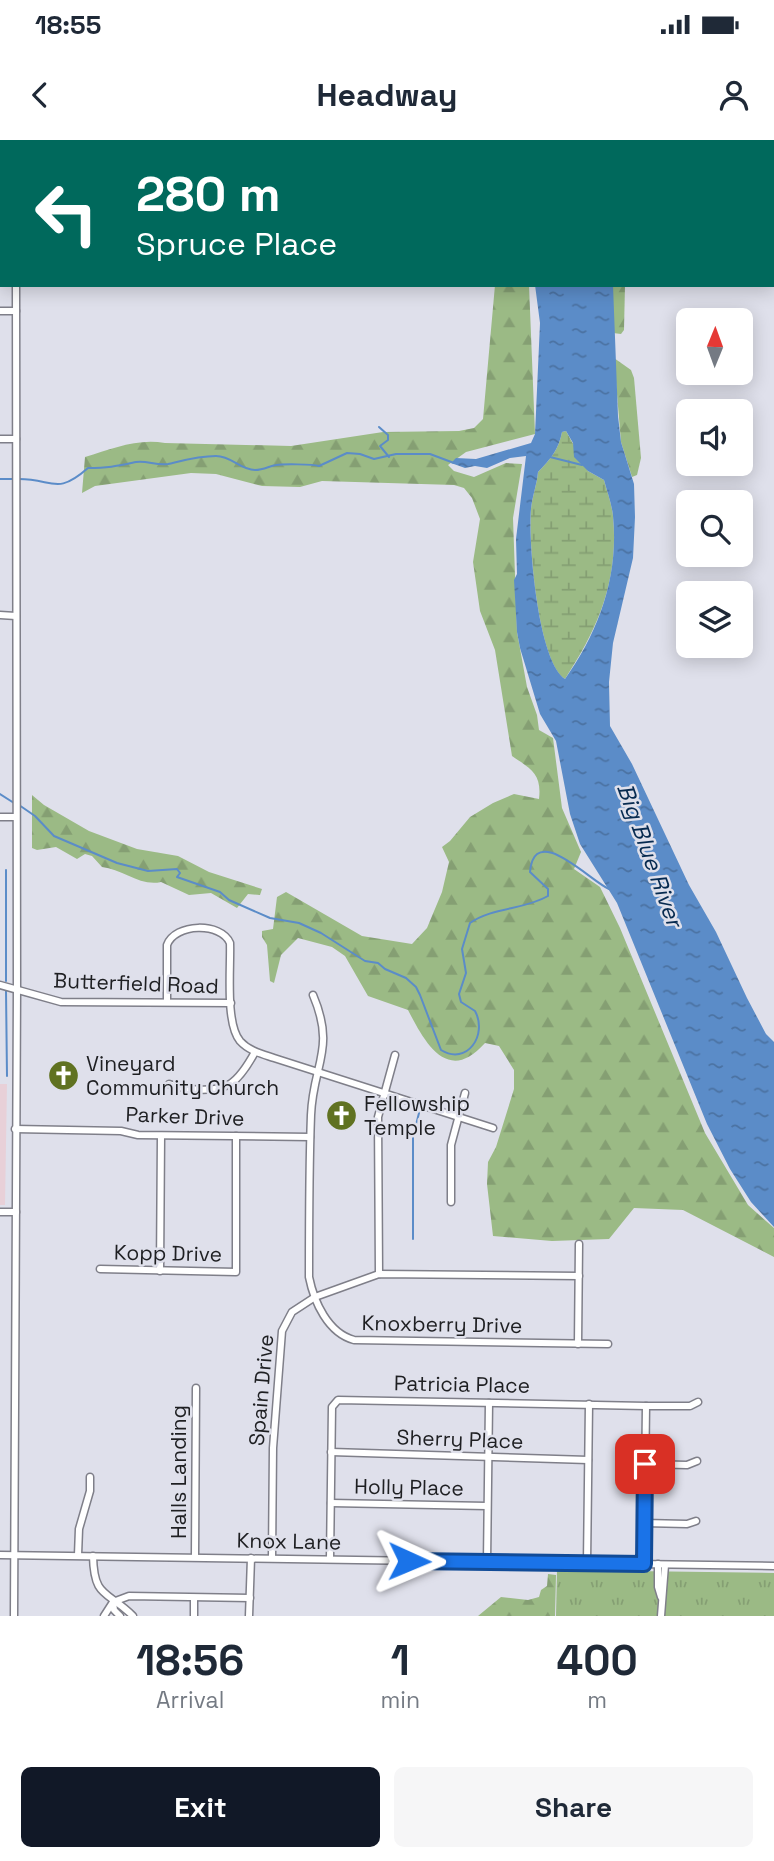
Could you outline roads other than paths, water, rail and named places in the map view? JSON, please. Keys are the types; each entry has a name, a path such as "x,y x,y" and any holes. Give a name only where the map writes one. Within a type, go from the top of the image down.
{"street":[{"path":"14,1616 16,287"},
{"path":"0,311 16,311"},
{"path":"0,439 16,439"},
{"path":"0,615 16,615"},
{"path":"0,817 16,814"},
{"path":"167,1002 167,945 171,937 186,930 216,930 225,935 230,943 232,1022 236,1035 255,1052 493,1128"},
{"name":"Butterfield Road","path":"0,985 61,1002 231,1003"},
{"name":"Knoxberry Drive","path":"313,995 320,1012 325,1039 323,1059 312,1100 309,1277 315,1297 330,1325 351,1340 608,1344"},
{"path":"169,1084 181,1088 223,1087 236,1079 255,1052"},
{"path":"379,1274 378,1117 396,1055"},
{"path":"451,1202 451,1145 465,1093"},
{"name":"Parker Drive","path":"15,1129 121,1131 161,1136 310,1137"},
{"path":"160,1270 161,1136"},
{"name":"Kopp Drive","path":"100,1269 236,1272 236,1136"},
{"path":"0,1212 16,1212"},
{"path":"578,1343 579,1244"},
{"name":"Spain Drive","path":"272,1558 273,1448 282,1331 292,1312 315,1297 379,1274 579,1276"},
{"name":"Halls Landing","path":"195,1557 196,1388"},
{"name":"Patricia Place","path":"330,1559 332,1407 338,1400 646,1406 690,1406 698,1402"},
{"path":"487,1562 489,1403"},
{"path":"587,1563 589,1404"},
{"path":"644,1564 646,1406"},
{"name":"Sherry Place","path":"331,1452 588,1460"},
{"path":"645,1464 687,1465 697,1461"},
{"path":"78,1555 79,1529 90,1491 90,1477"},
{"name":"Holly Place","path":"331,1503 487,1506"},
{"path":"644,1523 687,1524 696,1521"},
{"name":"Knox Lane","path":"0,1555 774,1566"},
{"path":"93,1556 95,1583 113,1602 121,1604 133,1616"},
{"path":"249,1616 251,1558"},
{"path":"661,1616 662,1599 658,1587 662,1564"},
{"path":"104,1616 113,1602 129,1596 250,1598"},
{"path":"194,1598 194,1616"},
{"path":"113,1602 114,1610 120,1616"}],"water":[{"name":"Big Blue River","path":"535,287 613,287 618,416 621,442 634,484 635,517 633,558 613,643 609,682 610,726 632,764 689,885 716,932 747,998 766,1034 774,1042 774,1227 751,1202 707,1124 617,903 580,844 570,814 556,741 540,714 517,632 514,580 517,574 516,539 526,456 510,458 487,468 465,468 451,463 456,458 476,459 531,443 535,434 540,323","holes":["566,431 573,443 574,457 588,471 604,480 612,512 614,538 613,560 604,602 588,642 565,679 556,668 542,626 533,573 530,525 538,472 553,454 562,432"]}],"waterway":[{"path":"379,427 388,435 388,440 380,446 389,457"},
{"path":"19,479 61,484 69,482 88,468 140,462 164,464 210,456 222,457 255,470 279,465 319,466 347,453 374,459 396,454 430,454 454,463"},
{"path":"550,457 582,465"},
{"path":"0,479 13,479"},
{"path":"0,794 14,803"},
{"path":"19,805 35,816 54,836 117,863 148,871 177,869 180,873 177,877 220,892 229,900 270,918 299,923 321,933 365,961 378,963 406,978 420,995 441,1050 450,1054 459,1054 473,1046 479,1029 475,1011 461,1002 459,994 466,973 462,949 470,923 489,914 539,901 548,896 548,889 530,872 534,858 541,852 564,858 609,889"},
{"path":"6,870 6,981"},
{"path":"6,991 7,1076"},
{"path":"413,1239 413,1137 420,1109"}],"place":[{"name":"Vineyard Community Church","path":"63,1075"},
{"name":"Fellowship Temple","path":"341,1115"}]}
